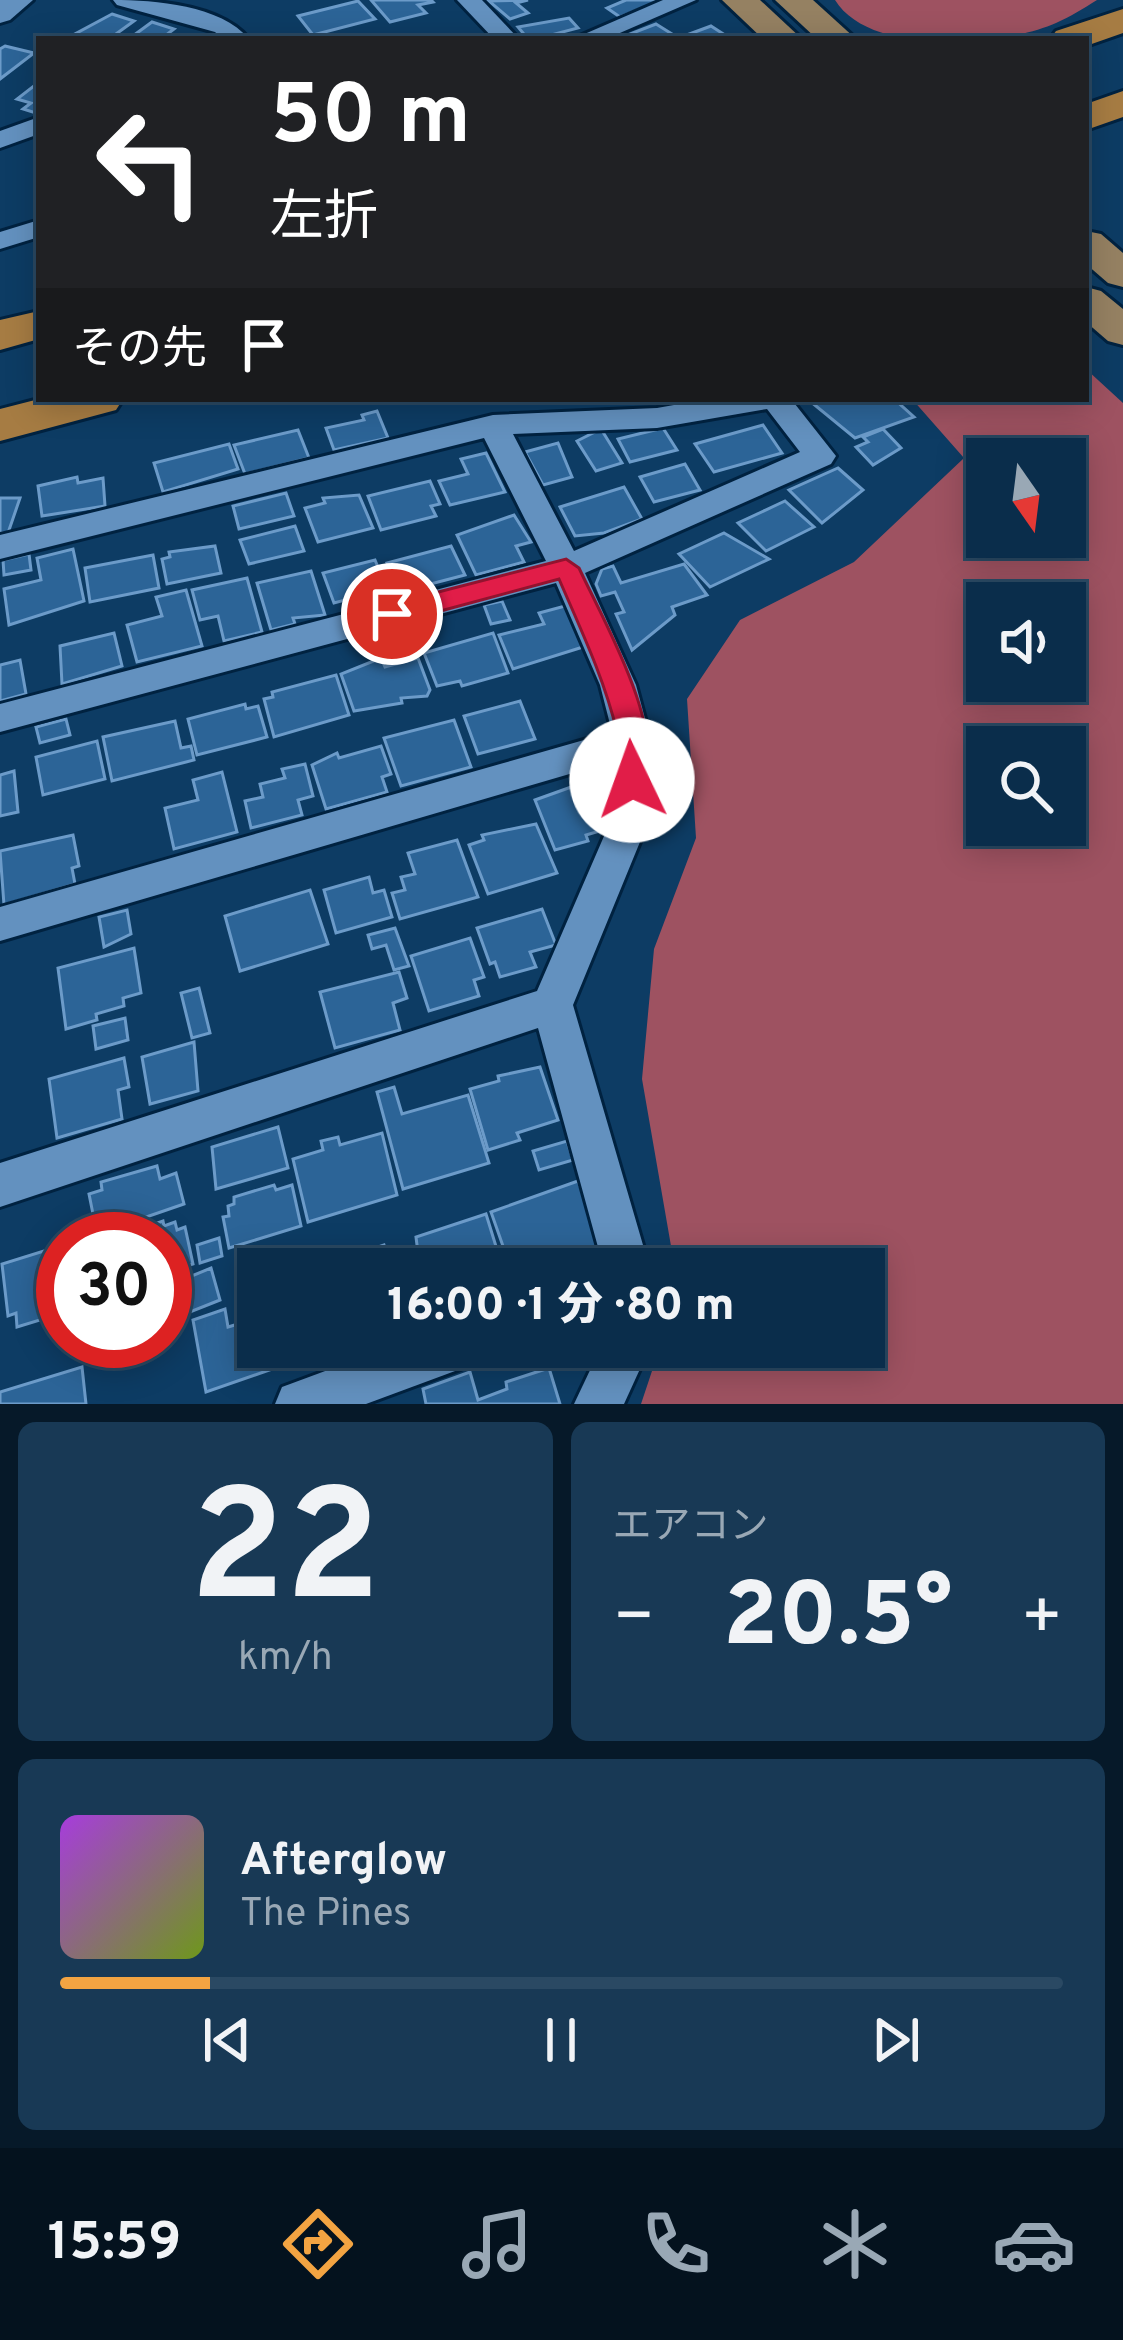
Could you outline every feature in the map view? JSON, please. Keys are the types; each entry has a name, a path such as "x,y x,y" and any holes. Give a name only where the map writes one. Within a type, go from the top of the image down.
{"highway":[{"path":"1078,36 1123,20"},
{"path":"1089,60 1123,49"},
{"path":"1089,85 1123,74"},
{"path":"1089,117 1123,103"},
{"path":"0,335 36,326"},
{"path":"0,368 36,359"},
{"path":"0,392 36,382"},
{"path":"0,425 88,402"}],"main road":[{"path":"739,0 781,36"},
{"path":"792,0 834,36"},
{"path":"1089,246 1123,274"},
{"path":"1089,302 1123,331"}],"street":[{"path":"0,14 19,0"},
{"path":"124,0 197,8 234,36"},
{"path":"469,0 504,36"},
{"path":"593,36 684,0"},
{"path":"173,36 197,8"},
{"path":"0,140 36,126"},
{"path":"0,242 36,229"},
{"path":"0,547 493,425 658,418 753,402"},
{"path":"0,718 566,568 820,456 774,402"},
{"path":"493,425 566,568 618,685 633,740 630,820 552,1005 621,1248"},
{"path":"0,924 633,740"},
{"path":"0,1185 552,1005"},
{"path":"299,1404 399,1368"},
{"path":"598,1404 616,1368"}],"shaded area":[{"path":"835,0 1097,0 1061,21 1012,36 895,36 852,18"},
{"path":"1089,372 1123,403 1123,1404 641,1404 653,1368 885,1368 885,1248 671,1248 642,1079 654,949 696,838 687,699 740,620 854,562 964,458 915,402 1089,402"}],"building":[{"path":"371,0 433,2 418,5 426,13 390,22"},
{"path":"528,0 516,3 528,13 510,19 489,1"},
{"path":"626,0 663,0 620,17 607,8"},
{"path":"358,1 375,19 313,35 298,16"},
{"path":"112,14 134,21 116,34 123,36 75,34"},
{"path":"569,18 578,28 526,36 518,27"},
{"path":"152,22 174,29 165,36 133,36"},
{"path":"656,24 675,36 625,36"},
{"path":"711,26 726,36 684,36"},
{"path":"0,49 34,53 0,79"},
{"path":"36,84 36,113 23,109 31,103 17,99"},
{"path":"811,402 897,402 914,417 855,438"},
{"path":"377,411 388,438 334,450 326,428 364,420 362,415"},
{"path":"763,425 782,453 714,472 695,444"},
{"path":"663,428 677,450 630,462 618,439"},
{"path":"601,429 622,463 596,471 577,441"},
{"path":"883,429 901,448 873,465 856,447 868,442 863,437"},
{"path":"298,430 309,458 245,474 234,445"},
{"path":"558,443 572,477 543,485 525,452"},
{"path":"229,444 238,469 163,492 154,463"},
{"path":"486,453 505,492 450,505 439,481 468,474 461,459"},
{"path":"685,464 700,490 654,502 640,477"},
{"path":"838,468 863,490 822,523 789,490"},
{"path":"77,477 78,483 103,478 105,506 42,516 38,486"},
{"path":"430,481 440,504 431,506 436,516 381,530 368,496"},
{"path":"624,487 642,519 604,533 575,536 560,507"},
{"path":"286,493 294,516 239,529 233,506"},
{"path":"359,495 373,528 318,542 305,508 325,503 323,498"},
{"path":"0,498 20,498 8,533 0,533"},
{"path":"785,501 814,527 766,551 738,523"},
{"path":"514,515 531,542 516,546 524,562 476,575 457,535"},
{"path":"295,526 304,551 249,564 240,540"},
{"path":"724,533 769,559 710,587 679,554"},
{"path":"215,546 221,573 167,584 162,559 170,557 169,552"},
{"path":"451,546 465,575 400,592 387,563"},
{"path":"73,549 84,601 9,625 4,589 41,580 37,558"},
{"path":"29,554 31,570 4,575 3,560"},
{"path":"153,555 159,588 90,602 85,568"},
{"path":"375,560 387,589 334,603 323,573"},
{"path":"684,564 707,595 672,607 675,615 632,650 616,614 624,612 615,592 601,596 596,584 602,569 613,566 621,583"},
{"path":"311,571 325,615 293,618 295,624 271,630 257,583"},
{"path":"247,578 262,632 224,641 218,616 200,620 192,590"},
{"path":"186,590 202,646 137,662 127,625 162,616 156,597"},
{"path":"502,601 510,620 491,624 484,605"},
{"path":"565,606 583,647 513,669 499,635 544,624 539,613"},
{"path":"114,633 122,666 62,684 60,646"},
{"path":"493,633 508,673 462,686 460,681 437,686 424,653"},
{"path":"381,658 385,667 418,658 430,690 427,696 354,711 341,674"},
{"path":"20,660 26,694 0,701 0,665"},
{"path":"336,675 349,715 274,737 264,699 273,697 272,692"},
{"path":"520,701 535,739 478,754 464,716"},
{"path":"245,704 246,709 258,706 267,737 197,755 188,719"},
{"path":"66,719 70,735 40,743 36,727"},
{"path":"454,720 471,767 401,786 384,738"},
{"path":"175,721 181,748 191,746 194,760 112,781 103,737"},
{"path":"97,741 105,779 43,795 36,757"},
{"path":"381,746 391,774 382,777 387,792 326,809 312,765 337,753 339,758"},
{"path":"305,764 313,796 298,800 302,815 251,828 245,801 263,797 260,784 285,778 282,769"},
{"path":"14,771 18,812 0,816 0,775"},
{"path":"222,772 237,832 174,849 165,808 198,800 193,780"},
{"path":"602,776 614,804 605,806 609,815 598,818 603,830 586,835 588,841 555,850 535,800"},
{"path":"536,824 557,873 488,894 469,845 484,840 482,835"},
{"path":"73,835 79,866 72,868 75,884 4,905 0,851"},
{"path":"457,840 478,897 400,919 392,893 405,890 401,877 415,874 408,853"},
{"path":"369,877 373,893 384,890 392,917 336,933 324,890"},
{"path":"310,890 328,944 240,971 225,916"},
{"path":"542,909 556,945 530,952 536,967 500,977 477,928"},
{"path":"127,910 131,934 104,947 99,917"},
{"path":"395,928 409,966 394,970 386,945 372,949 368,935"},
{"path":"470,938 484,977 474,980 479,996 429,1011 411,956"},
{"path":"134,948 141,993 123,998 124,1006 96,1014 97,1020 66,1029 58,968"},
{"path":"399,972 407,998 393,1003 400,1030 335,1048 320,992"},
{"path":"199,988 210,1033 192,1038 181,993"},
{"path":"125,1018 128,1040 96,1049 93,1026"},
{"path":"194,1042 198,1091 150,1104 142,1057"},
{"path":"124,1058 129,1087 118,1090 122,1119 57,1138 49,1079"},
{"path":"540,1067 558,1120 517,1133 520,1140 488,1150 470,1089 499,1081 498,1076"},
{"path":"394,1087 402,1114 468,1095 489,1163 403,1189 377,1092"},
{"path":"278,1127 288,1168 216,1189 212,1147"},
{"path":"382,1133 397,1195 308,1222 293,1159 323,1150 321,1141 338,1137 340,1145"},
{"path":"567,1141 573,1160 539,1170 533,1151"},
{"path":"157,1166 160,1179 176,1173 184,1204 161,1212 93,1212 89,1194 102,1190 101,1182"},
{"path":"578,1181 603,1245 504,1248 491,1212"},
{"path":"274,1185 276,1190 292,1185 301,1226 229,1248 223,1217 229,1216 234,1197"},
{"path":"486,1214 497,1248 417,1248 416,1237"},
{"path":"219,1238 222,1256 200,1263 197,1245"},
{"path":"36,1253 36,1321 17,1327 16,1313 8,1316 2,1264"},
{"path":"211,1268 220,1300 192,1311 192,1276"},
{"path":"225,1309 228,1327 237,1324 237,1368 275,1368 206,1392 193,1320"},
{"path":"82,1368 86,1404 0,1404 0,1392"},
{"path":"549,1368 560,1404 426,1404 423,1389 470,1372 478,1400 507,1389 506,1382"}],"route":[{"path":"392,614 566,568 618,685 633,740 632,780"}]}
